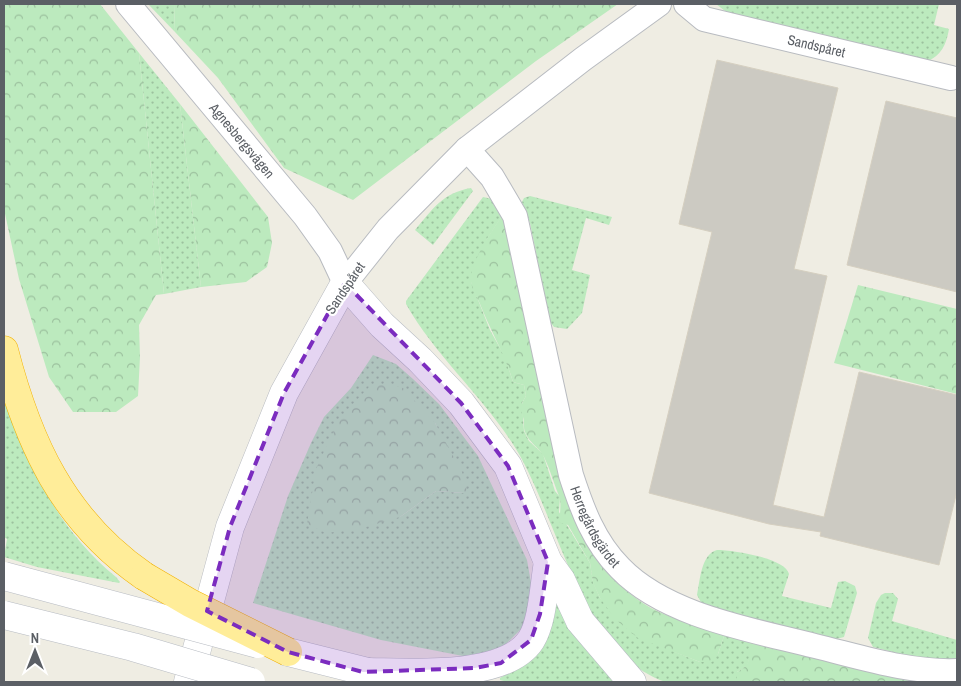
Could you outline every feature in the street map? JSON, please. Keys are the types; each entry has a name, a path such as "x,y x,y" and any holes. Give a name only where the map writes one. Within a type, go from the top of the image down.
{"highway":[{"path":"4,350 28,429 66,499 86,527 121,560 144,576 190,603 288,652"}],"main road":[{"path":"345,283 382,325 420,360 461,403 508,466 548,562 561,580 580,621 632,682"},
{"name":"Sandspåret","path":"188,682 230,527 284,393 345,283"},
{"path":"363,672 456,672 501,663 531,640 540,614 548,562"},
{"path":"4,576 363,672 413,682"},
{"path":"4,615 133,647 251,682"}],"street":[{"name":"Agnesbergsvägen","path":"128,4 305,216 330,251 345,283"},
{"name":"Sandspåret","path":"345,283 388,229 467,149 582,58 659,4"},
{"name":"Sandspåret","path":"686,4 704,19 950,78"},
{"name":"Herregårdsgärdet","path":"467,149 492,177 515,216 574,484 582,509 594,532 605,551 621,570 659,597 715,619 852,655 940,672 957,671"}],"highlighted area":[{"path":"345,283 461,403 508,466 548,562 540,614 531,640 501,663 475,668 363,672 288,652 207,611 230,527 284,393"}],"green space":[{"path":"4,4 100,4 139,53 164,294 156,295 139,325 138,396 116,412 73,412 49,377 19,279 4,209"},
{"path":"148,4 174,4 175,32"},
{"path":"174,4 618,4 536,61 353,200 284,168 218,78 175,32"},
{"path":"716,4 939,4 934,25 949,29 940,53 926,62 729,14"},
{"path":"139,53 180,104 201,287 164,294"},
{"path":"180,104 268,217 272,243 267,267 246,282 201,287"},
{"path":"471,188 473,191 433,245 415,230 445,198 461,190"},
{"path":"530,196 612,217 609,225 586,218 572,270 590,275 582,313 567,329 554,327 550,322 530,223 522,202 524,198"},
{"path":"483,197 492,199 502,216 487,239 471,282 490,330 505,357 513,382 524,385 526,396 522,403 524,431 529,441 543,454 555,491 560,497 559,512 590,563 593,582 600,598 675,652 700,662 718,654 725,633 755,641 747,666 737,672 737,682 689,684 666,682 637,667 613,644 593,615 575,581 531,478 516,449 490,412 431,342 406,304 406,301"},
{"path":"502,216 506,226 561,484 568,503 586,540 610,574 625,589 641,602 659,612 725,633 718,654 712,662 700,662 638,638 615,619 600,598 593,583 590,563 568,525 560,523 560,499 548,466 542,454 524,430 521,409 526,396 524,385 513,382 471,282 471,275 477,257"},
{"path":"858,285 957,309 957,394 834,363"},
{"path":"373,355 396,364 439,404 478,456 527,560 533,594 523,627 502,648 468,657 381,640 253,603 288,496 311,443 324,417 351,388","holes":["435,423 447,448 464,493 436,491 400,517"]},
{"path":"387,383 403,388 435,423 462,472 467,491 464,493 436,491 400,517 359,529 326,533 307,524 316,469 339,419 369,387"},
{"path":"4,392 24,445 46,493 76,537 116,577 119,583 37,567 4,557 7,539 4,537"},
{"path":"717,550 758,556 769,559 786,568 789,574 782,596 831,608 838,582 845,581 855,586 857,593 844,637 828,638 703,606 697,595 702,569 704,562"},
{"path":"893,593 898,599 892,621 957,640 957,661 925,660 873,647 868,638 876,603 881,595"},
{"path":"557,601 583,645 616,682 508,682 500,680 500,678 514,670"},
{"path":"755,641 957,682 737,682 737,672 748,663 748,649"}],"building":[{"path":"717,60 838,88 794,269 827,276 773,505 824,517 859,372 957,395 957,491 939,565 820,536 821,532 769,524 649,493 712,232 679,224"},
{"path":"886,101 957,118 957,292 847,265"}]}
